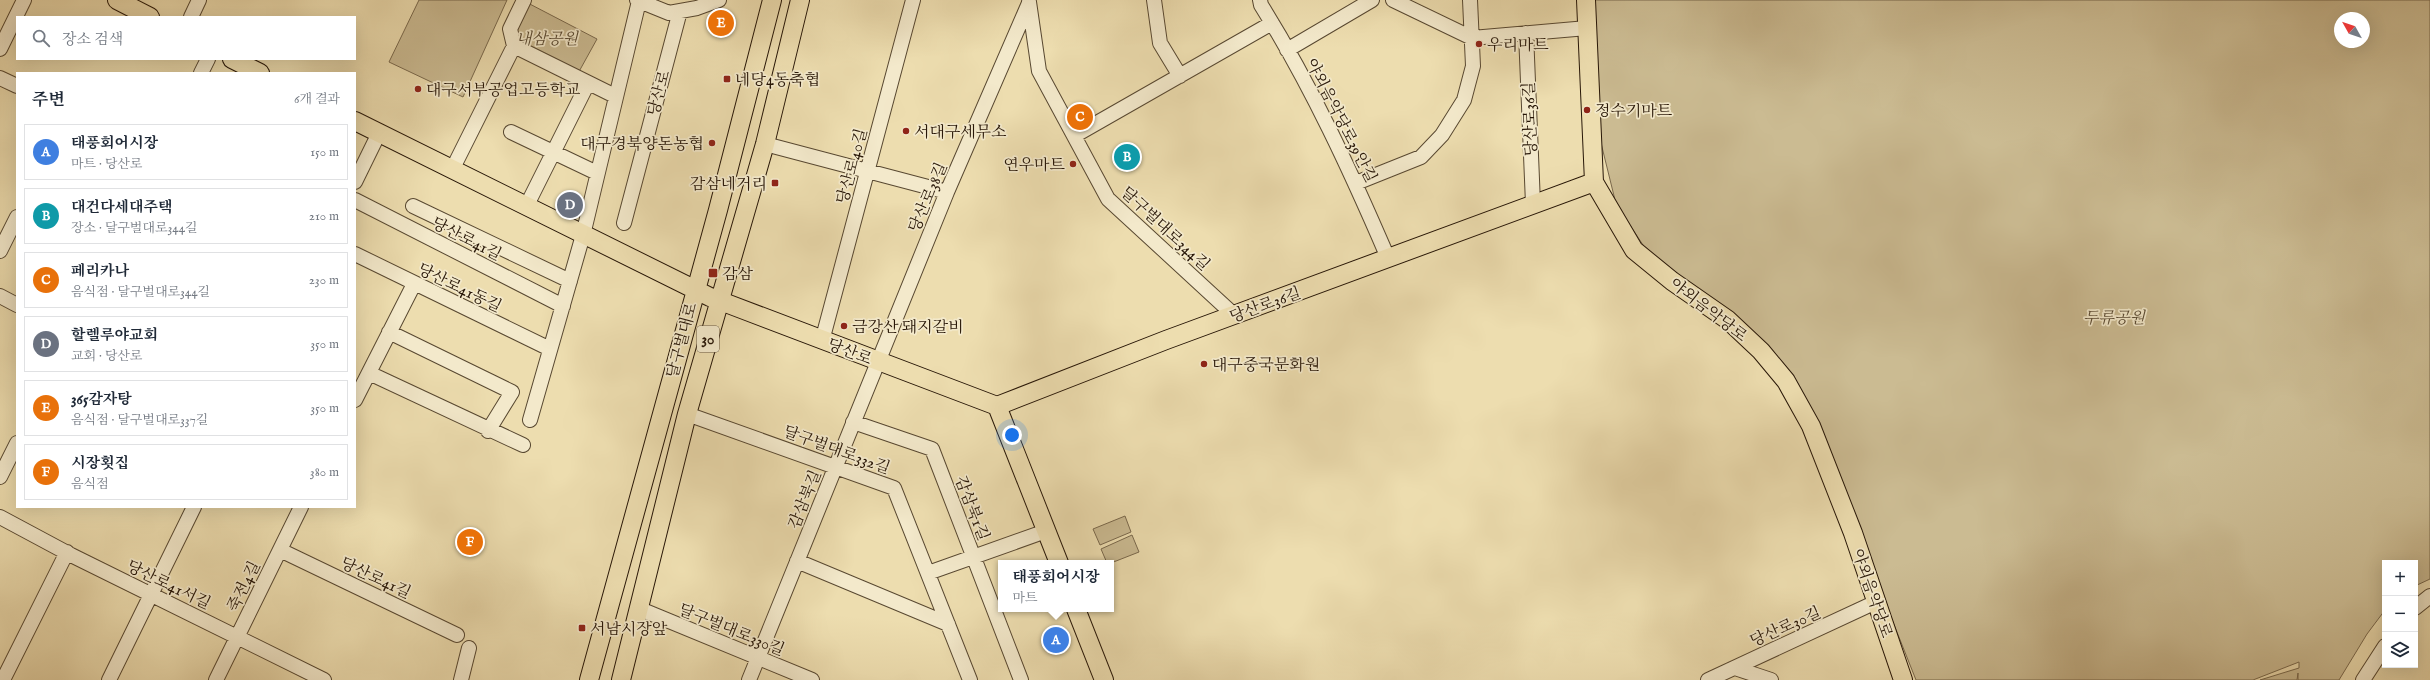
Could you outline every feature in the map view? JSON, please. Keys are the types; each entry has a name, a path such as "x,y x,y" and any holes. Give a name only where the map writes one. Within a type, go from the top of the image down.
{"main road":[{"path":"117,0 148,16"},
{"name":"달구벌대로","path":"589,680 695,289 718,210 772,0"},
{"name":"달구벌대로","path":"621,680 640,609 687,414 765,144 800,0"},
{"name":"야외음악당로","path":"1586,0 1594,182 1634,250 1672,281 1728,320 1761,351 1786,381 1811,426 1853,533 1903,680"},
{"path":"234,60 258,72"},
{"name":"당산로","path":"356,122 526,207 719,300 822,341 998,406"},
{"name":"당산로36길","path":"998,406 1234,315 1594,182"},
{"path":"718,210 724,215 726,221 722,237 723,242 734,248"},
{"path":"998,406 1057,560"},
{"path":"1077,612 1104,680"}],"street":[{"path":"16,16 24,0"},
{"path":"191,16 199,0"},
{"path":"452,170 514,46 510,29 524,0"},
{"path":"530,420 583,235 638,0 669,13 719,0"},
{"name":"당산로40길","path":"822,341 913,0"},
{"path":"1154,0 1160,43 1180,76"},
{"name":"야외음악당로39안길","path":"1260,0 1261,5 1287,50 1356,183 1388,258"},
{"path":"1287,50 1372,0"},
{"path":"1393,0 1472,38 1587,28"},
{"path":"1356,183 1421,157 1442,135 1464,100 1473,66 1470,0"},
{"name":"달구벌대로344길","path":"1029,2 1039,70 1108,199 1234,315"},
{"name":"당산로38길","path":"878,362 947,192 1029,2"},
{"name":"당산로","path":"624,223 680,11"},
{"path":"0,49 16,16"},
{"path":"1074,136 1272,23"},
{"name":"당산로36길","path":"1526,33 1533,204"},
{"path":"514,46 615,96"},
{"path":"202,72 208,60"},
{"path":"0,78 16,86"},
{"path":"526,207 588,83"},
{"path":"511,132 597,172"},
{"path":"356,180 379,133"},
{"path":"765,144 947,192"},
{"name":"당산로41길","path":"356,201 563,306"},
{"name":"당산로41길","path":"413,206 570,281"},
{"path":"0,251 16,220"},
{"name":"당산로41동길","path":"356,255 550,349"},
{"path":"356,398 414,284"},
{"path":"0,296 16,304"},
{"path":"389,332 512,392 488,431"},
{"name":"감삼북길","path":"749,680 878,362"},
{"path":"368,373 488,431 523,445"},
{"name":"달구벌대로332길","path":"687,414 894,488 970,680"},
{"name":"감삼북1길","path":"853,422 932,449 1021,680"},
{"path":"0,477 16,445"},
{"path":"109,680 194,508"},
{"name":"죽전4길","path":"216,680 301,508"},
{"name":"당산로41서길","path":"0,517 324,680"},
{"path":"928,573 1046,531"},
{"name":"당산로41길","path":"280,550 457,634"},
{"path":"3,680 67,552"},
{"path":"797,561 948,624"},
{"path":"2418,606 2430,596"},
{"name":"당산로30길","path":"1708,680 1876,602"},
{"name":"달구벌대로330길","path":"640,609 812,680"},
{"path":"461,680 469,648"},
{"path":"2362,680 2382,650"},
{"path":"1735,668 1771,680"}],"green space":[{"path":"419,0 507,0 463,97 389,62"},
{"name":"두류공원","path":"1594,0 2430,0 2430,579 2418,585 2418,560 2382,560 2382,614 2367,634 2339,680 2298,680 2298,673 2297,680 2260,680 2299,668 2299,662 2253,680 1916,680 1860,539 1791,380 1643,245 1616,204 1601,143"},
{"name":"내삼공원","path":"524,1 597,39 576,77 514,46"},
{"path":"1125,516 1131,532 1100,545 1093,529"},
{"path":"1132,535 1139,552 1114,562 1114,560 1106,560 1101,549"}],"place":[{"name":"365감자탕","path":"721,23"},
{"name":"우리마트","path":"1479,44"},
{"name":"네당4동축협","path":"727,79"},
{"name":"대구서부공업고등학교","path":"418,89"},
{"name":"정수기마트","path":"1587,110"},
{"name":"페리카나","path":"1080,117"},
{"name":"서대구세무소","path":"906,131"},
{"name":"대구경북양돈농협","path":"712,143"},
{"name":"대건다세대주택","path":"1127,157"},
{"name":"연우마트","path":"1073,164"},
{"name":"감삼네거리","path":"775,183"},
{"name":"할렐루야교회","path":"570,205"},
{"name":"감삼","path":"713,273"},
{"name":"금강산 돼지갈비","path":"844,326"},
{"name":"대구중국문화원","path":"1204,364"},
{"name":"시장횟집","path":"470,542"},
{"name":"서남시장앞","path":"582,628"},
{"name":"태풍회어시장","path":"1056,640"}]}
